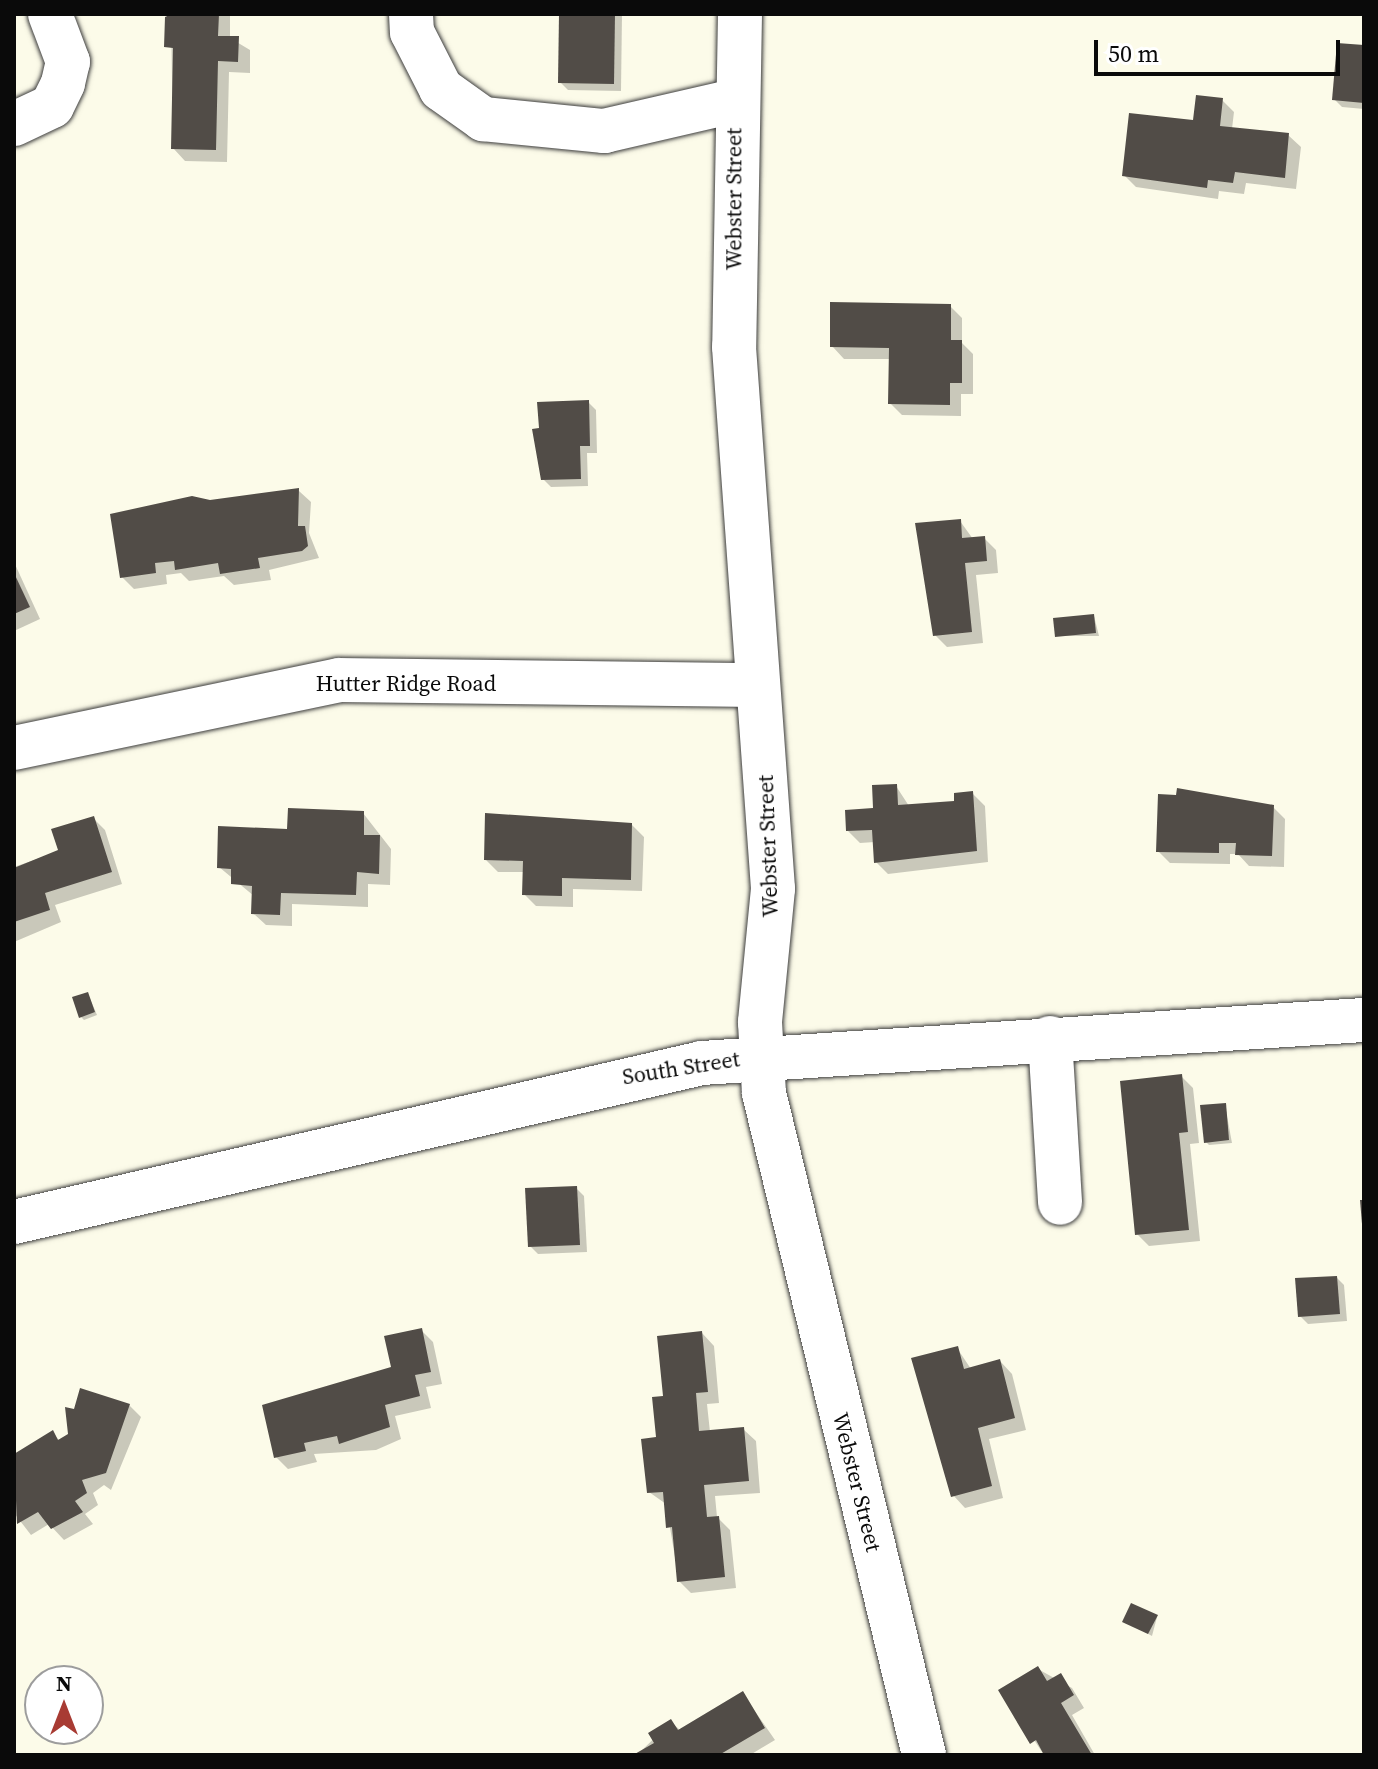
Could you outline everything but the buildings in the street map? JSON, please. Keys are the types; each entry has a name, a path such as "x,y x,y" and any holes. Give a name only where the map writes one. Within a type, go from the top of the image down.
{"street":[{"path":"14,124 52,106 63,83 68,62 50,14"},
{"path":"411,14 412,32 441,89 483,119 604,131 734,101"},
{"name":"Webster Street","path":"740,14 734,101 734,347 773,889 760,1056 791,1229 924,1755"},
{"name":"Hutter Ridge Road","path":"14,748 339,680 757,685"},
{"name":"South Street","path":"14,1222 624,1076 760,1056 1364,1020"},
{"path":"1050,1038 1060,1203"}]}
